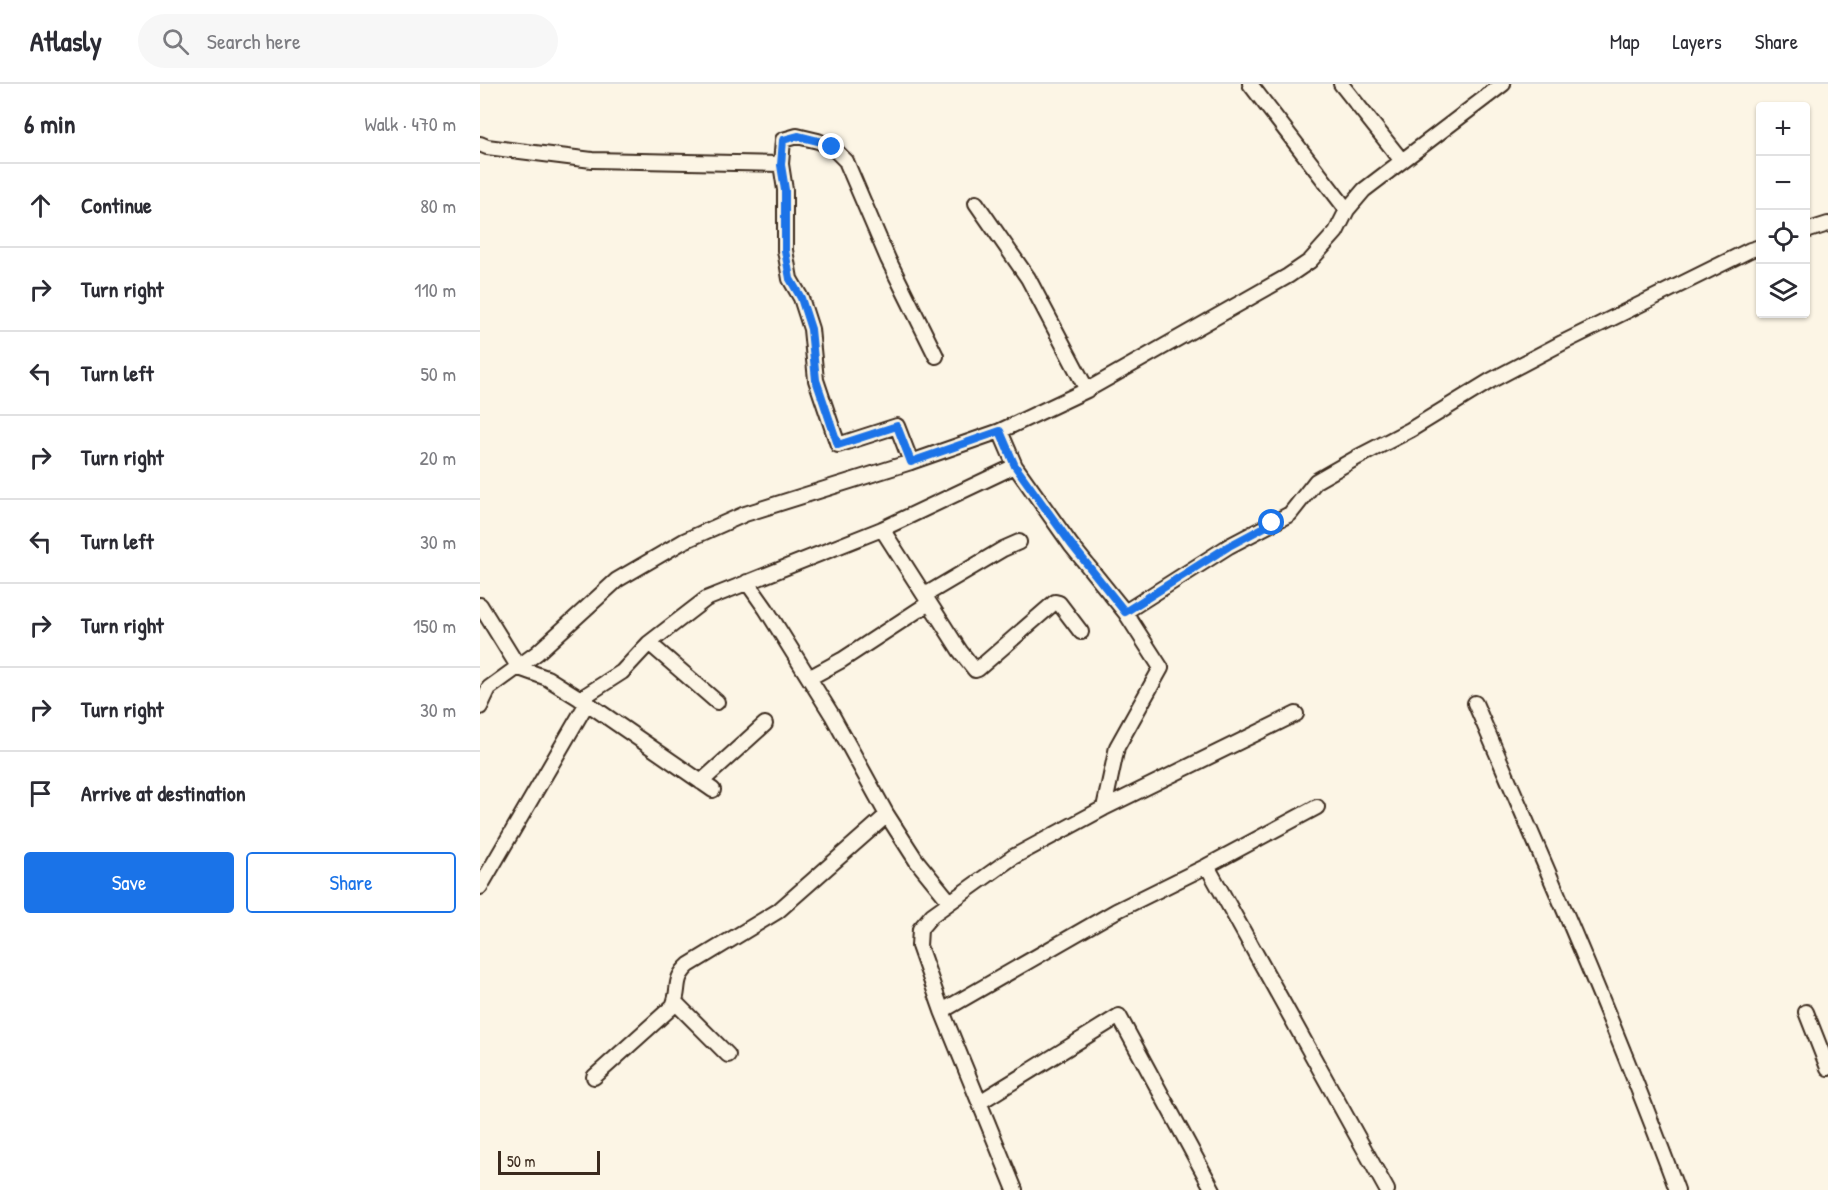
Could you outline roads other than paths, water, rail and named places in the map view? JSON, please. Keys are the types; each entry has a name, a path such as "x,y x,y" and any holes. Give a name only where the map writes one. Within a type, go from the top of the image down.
{"street":[{"path":"1250,84 1347,210"},
{"path":"1341,84 1402,161"},
{"path":"480,707 489,688 519,668 617,580 684,541 746,514 911,462 1000,431 1087,390 1295,271 1310,261 1336,232 1347,210 1364,190 1503,84"},
{"path":"911,462 897,426 838,445 816,380 811,329 801,298 790,279 785,250 785,190 781,165 783,140 798,136 818,141 832,147 846,161 888,259 936,356"},
{"path":"480,144 487,147 592,160 781,165"},
{"path":"976,203 1028,278 1087,390"},
{"path":"1810,230 1828,224"},
{"path":"1125,612 1229,546 1290,514 1316,481 1410,430 1490,381 1562,343 1756,248"},
{"path":"1000,431 1015,466 1071,544 1125,612 1161,668 1117,747 1104,808"},
{"path":"480,887 583,701 622,672 649,643 706,599 882,529 1015,466"},
{"path":"882,529 960,651 975,670 1053,603 1059,603 1081,632"},
{"path":"808,678 842,660 927,599 1004,549 1019,542"},
{"path":"747,582 853,751 887,815 916,860 950,902"},
{"path":"480,605 519,668 547,678 707,786 765,724"},
{"path":"649,643 717,702"},
{"path":"1475,703 1610,1015 1677,1190"},
{"path":"1015,1190 942,1011 919,946 920,929 932,915 1013,856 1104,808 1296,714"},
{"path":"942,1011 1116,911 1207,866 1317,807"},
{"path":"594,1077 673,1006 677,981 689,965 778,911 887,815"},
{"path":"1207,866 1387,1190"},
{"path":"675,1002 728,1055"},
{"path":"1806,1012 1828,1068"},
{"path":"980,1102 1119,1016 1213,1190"}]}
